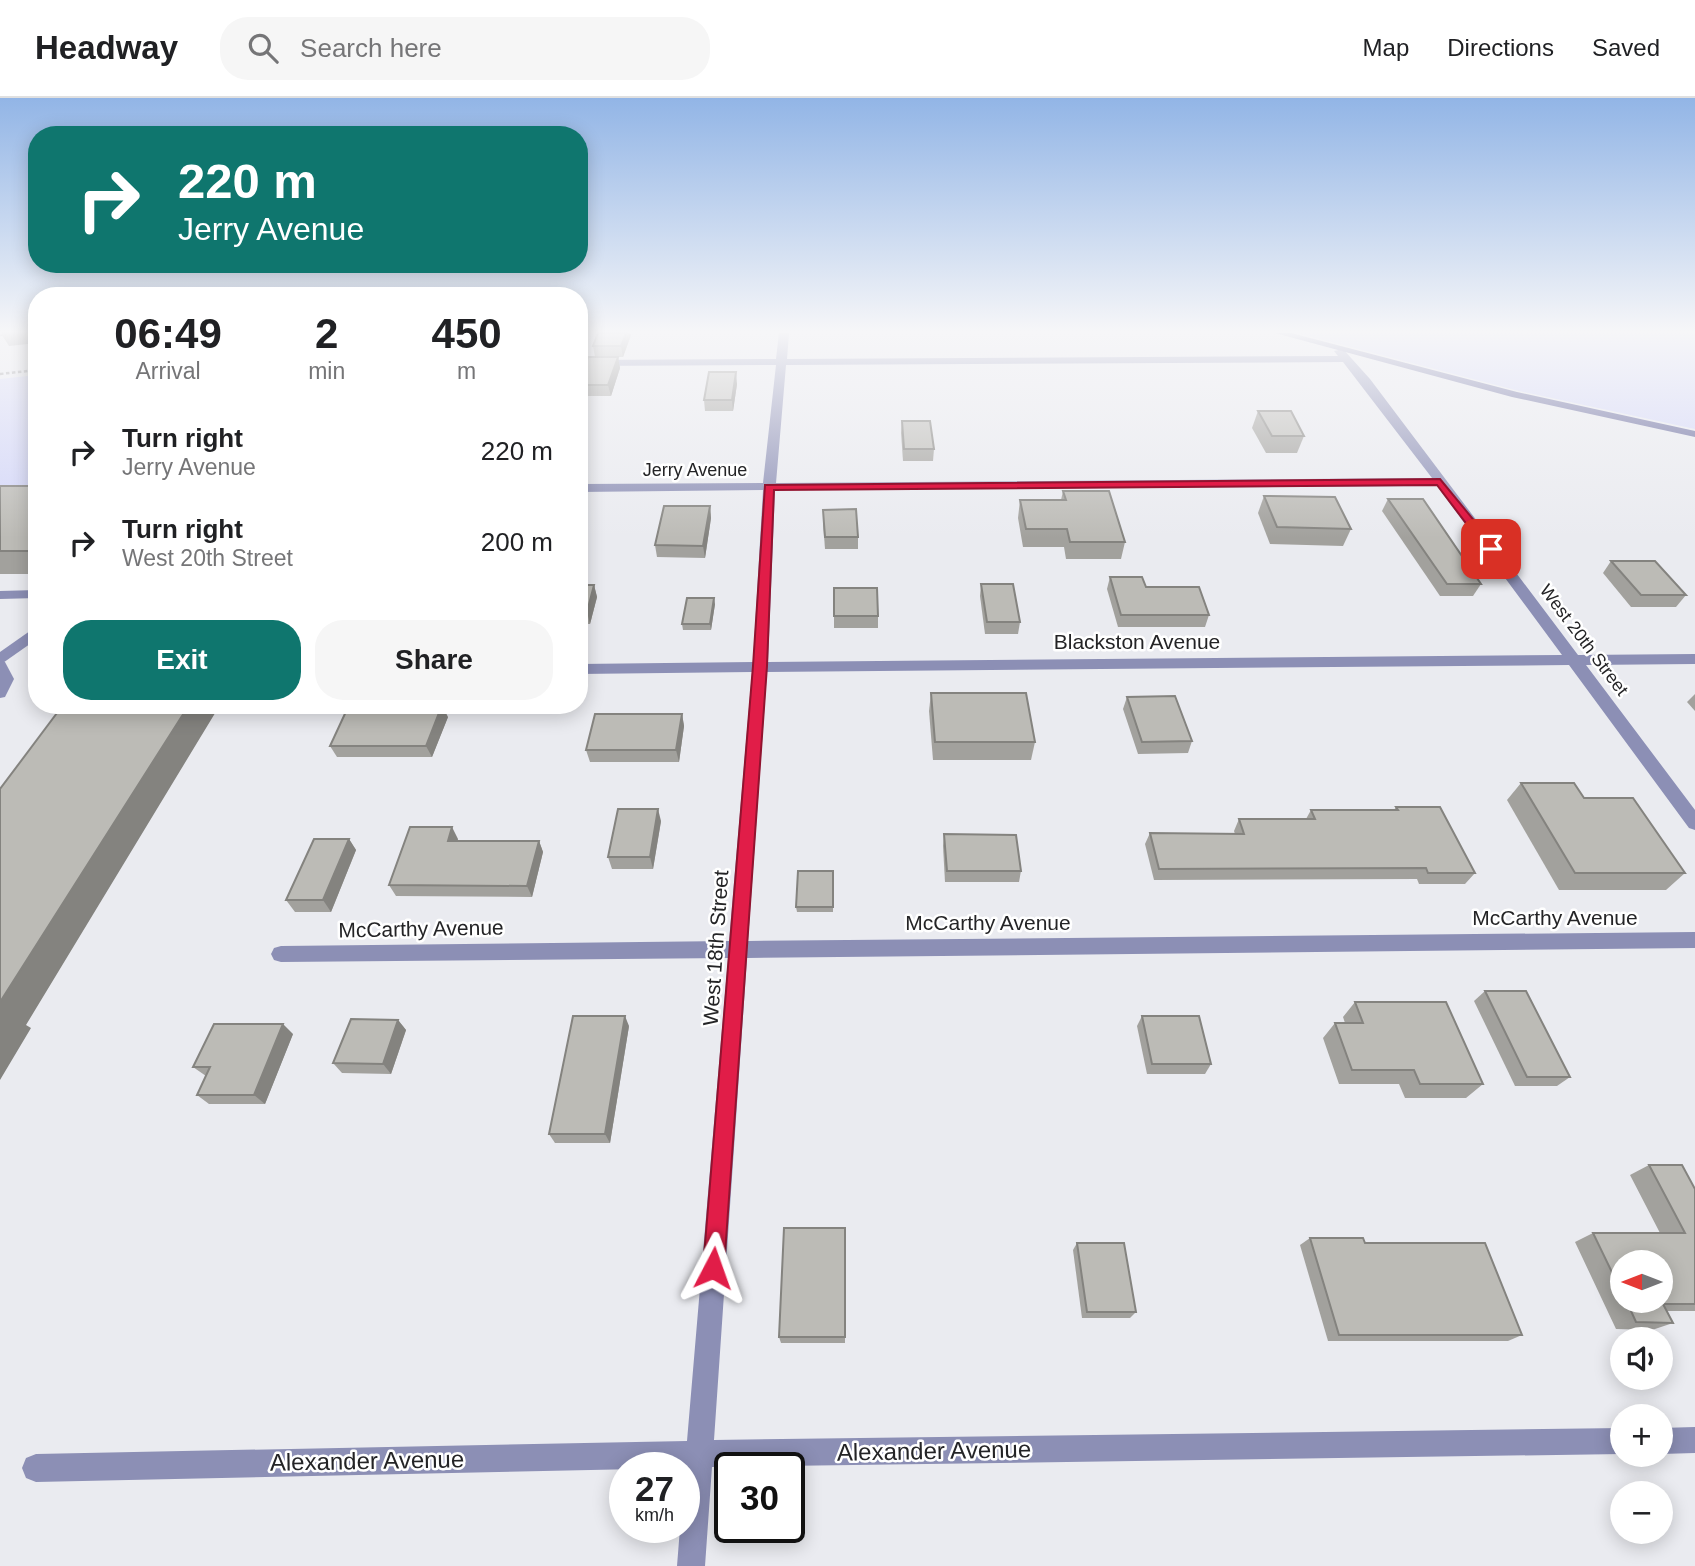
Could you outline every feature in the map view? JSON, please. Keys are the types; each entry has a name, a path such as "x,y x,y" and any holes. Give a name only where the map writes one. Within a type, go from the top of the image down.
{"street":[{"name":"West 18th Street","path":"699,1452 760,666 769,487 778,402"},
{"name":"West 20th Street","path":"1379,402 1695,823"},
{"path":"1546,402 1695,434"},
{"name":"Jerry Avenue","path":"588,488 1440,482"},
{"path":"0,595 28,594"},
{"path":"0,660 28,638"},
{"name":"Blackston Avenue","path":"588,669 1695,659"},
{"path":"0,666 6,679 0,693"},
{"name":"McCarthy Avenue","path":"281,954 739,947 1695,940"},
{"path":"1673,1441 1695,1440"},
{"name":"Alexander Avenue","path":"700,1454 1610,1441"},
{"name":"Alexander Avenue","path":"36,1468 609,1456"},
{"name":"West 18th Street","path":"691,1566 693,1543"}],"shaded area":[{"path":"0,402 28,402 28,490 0,490"},
{"path":"1568,402 1695,402 1695,429"}],"building":[{"path":"1258,411 1291,411 1304,436 1272,436"},
{"path":"902,421 930,421 934,449 904,449"},
{"path":"0,486 28,486 28,551 0,551"},
{"path":"1063,491 1109,491 1125,542 1070,542 1067,529 1026,529 1020,500 1066,500"},
{"path":"1264,496 1335,497 1351,529 1277,527"},
{"path":"1388,499 1423,499 1481,584 1447,584"},
{"path":"664,506 710,506 703,546 655,545"},
{"path":"856,509 858,537 825,537 823,510"},
{"path":"1611,561 1655,561 1686,595 1641,595"},
{"path":"1110,577 1142,577 1146,587 1199,587 1209,615 1121,615"},
{"path":"981,584 1013,584 1020,622 987,622"},
{"path":"588,585 594,585 588,608"},
{"path":"834,588 877,588 878,616 834,616"},
{"path":"687,598 714,598 710,624 682,624"},
{"path":"931,693 1026,693 1035,742 935,742"},
{"path":"1175,696 1192,741 1142,742 1127,697"},
{"path":"56,714 183,714 0,1002 0,789"},
{"path":"345,714 438,714 426,746 330,746"},
{"path":"595,714 682,714 676,750 586,750"},
{"path":"1521,783 1574,783 1584,798 1633,798 1685,873 1575,873"},
{"path":"1396,807 1440,807 1475,873 1428,873 1426,868 1159,869 1150,833 1244,834 1239,819 1315,819 1311,810 1398,810"},
{"path":"618,809 658,809 650,857 608,857"},
{"path":"410,827 452,827 448,841 539,841 527,886 389,885"},
{"path":"944,834 1016,835 1021,871 947,871"},
{"path":"314,839 349,839 323,900 286,900"},
{"path":"798,871 833,871 833,907 796,907"},
{"path":"1485,991 1526,991 1570,1077 1527,1077"},
{"path":"1355,1002 1446,1002 1483,1084 1420,1084 1414,1070 1352,1070 1335,1023 1363,1023"},
{"path":"573,1016 625,1016 605,1134 549,1134"},
{"path":"1142,1016 1199,1016 1211,1064 1152,1064"},
{"path":"351,1019 398,1020 383,1064 333,1063"},
{"path":"214,1024 283,1024 254,1095 197,1095 210,1067 193,1067"},
{"path":"1649,1165 1682,1165 1695,1189 1695,1304 1673,1304 1673,1250 1610,1250 1610,1268 1593,1233 1685,1233"},
{"path":"784,1228 845,1228 845,1337 779,1337"},
{"path":"1310,1238 1363,1238 1365,1243 1485,1243 1522,1335 1339,1335"},
{"path":"1077,1243 1124,1243 1136,1312 1087,1312"},
{"path":"1632,1313 1668,1313 1673,1323 1636,1322"}],"route":[{"path":"713,1268 760,666 769,487 1440,482 1491,549"}]}
